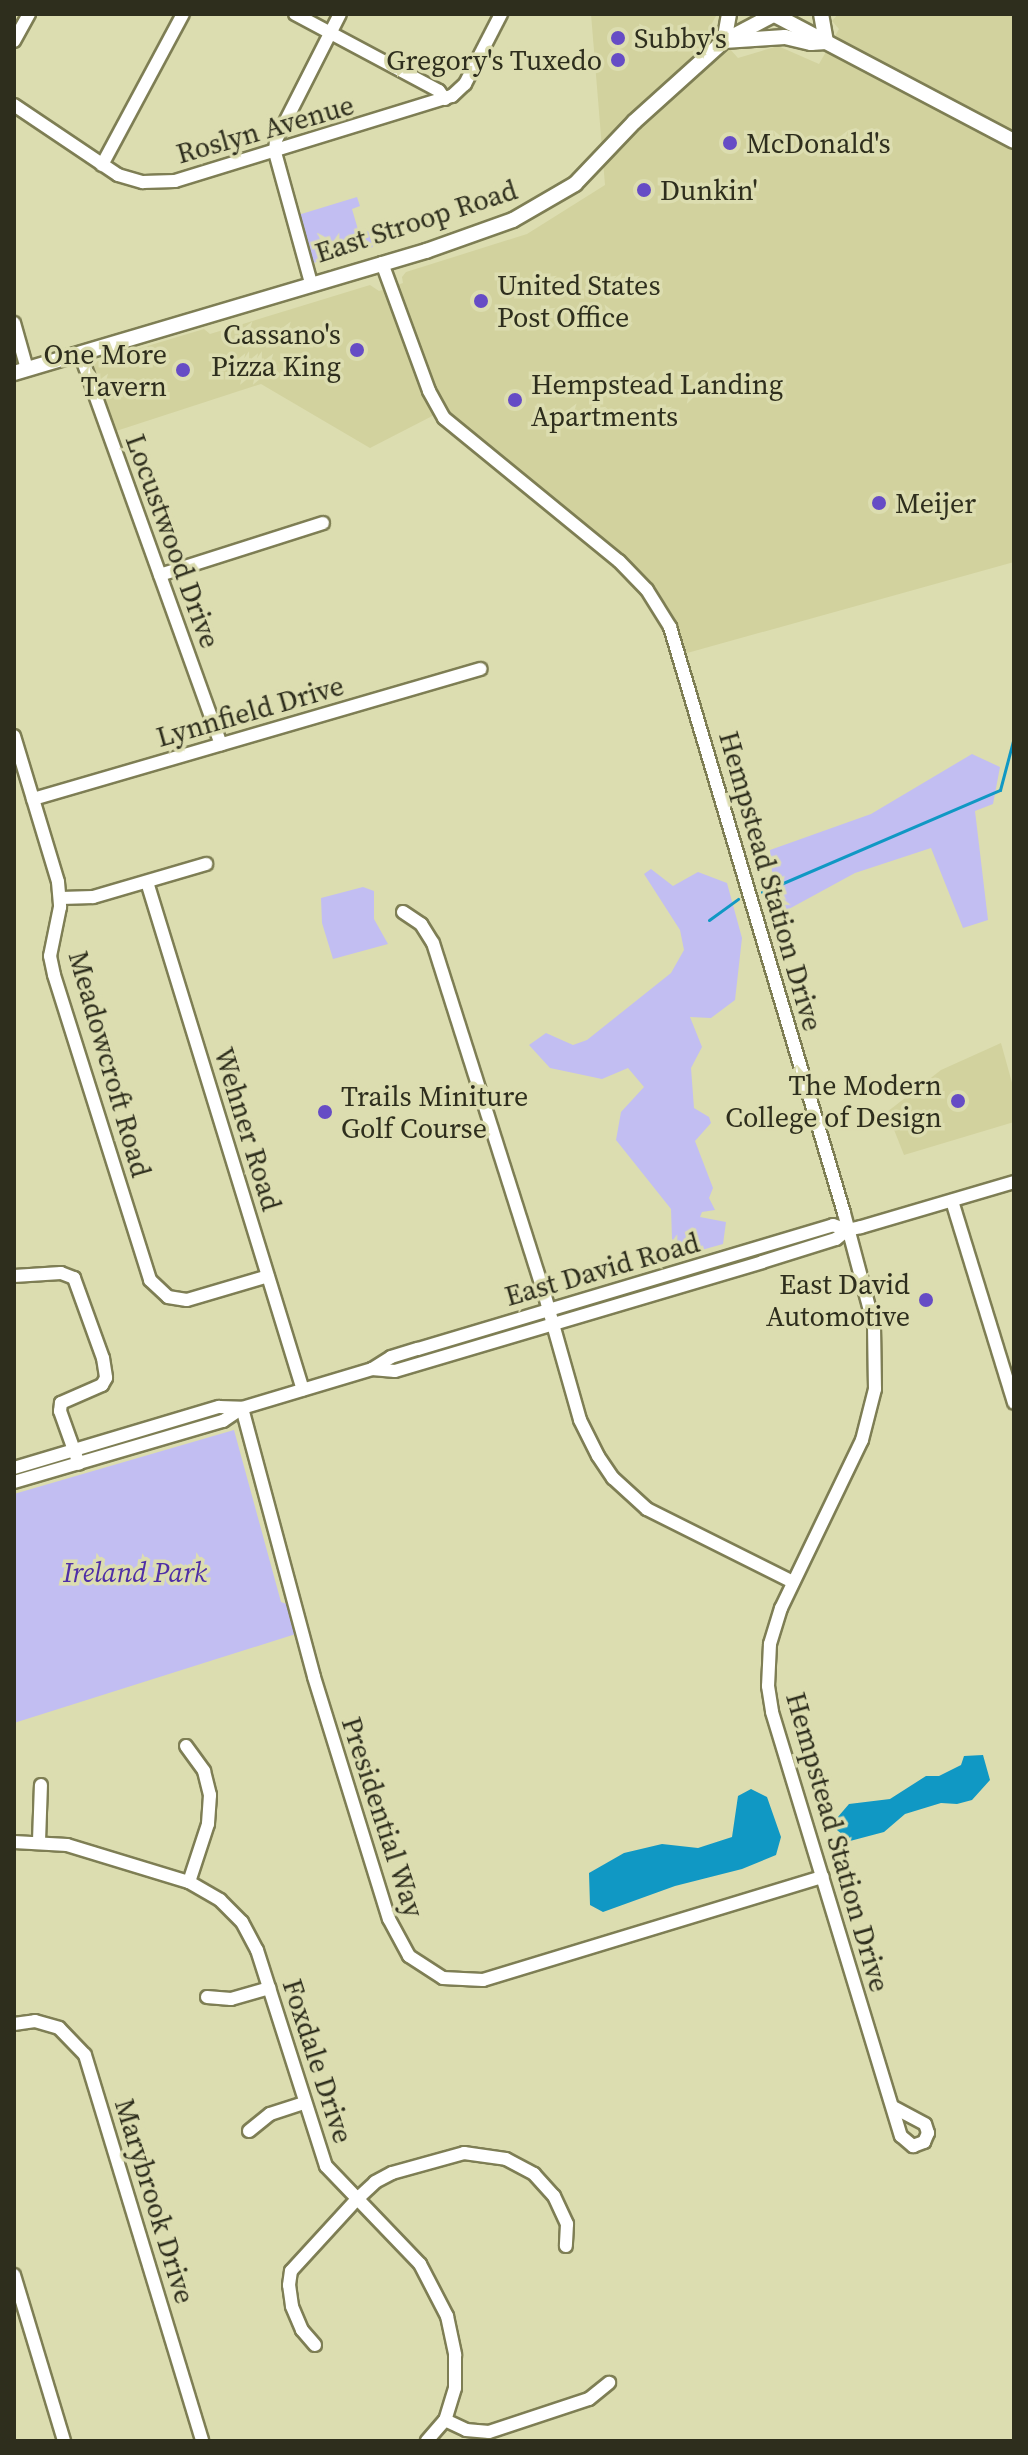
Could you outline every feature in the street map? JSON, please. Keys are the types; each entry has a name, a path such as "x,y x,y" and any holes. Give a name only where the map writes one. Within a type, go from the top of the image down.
{"main road":[{"path":"729,14 724,41 785,37 826,42"},
{"path":"774,14 1014,141"},
{"name":"East Stroop Road","path":"21,371 493,228 558,196 575,184 634,122 724,41 774,14"},
{"path":"821,14 826,42"}],"street":[{"path":"14,41 29,14"},
{"path":"102,165 183,14"},
{"path":"295,14 439,91 445,99"},
{"path":"311,283 275,152 280,128 340,14"},
{"name":"Roslyn Avenue","path":"14,105 102,165 131,180 157,183 193,177 445,99 465,84 501,14"},
{"name":"Hempstead Station Drive","path":"382,263 429,391 444,418 619,561 647,590 670,627 874,1326 875,1389 862,1440 775,1626 768,1686 772,1712 893,2107"},
{"path":"14,323 21,371"},
{"name":"Locustwood Drive","path":"80,353 221,744"},
{"path":"160,575 323,523"},
{"name":"Lynnfield Drive","path":"33,799 480,669"},
{"name":"Meadowcroft Road","path":"14,736 61,898 50,956 54,975 150,1280 168,1297 187,1300 268,1276"},
{"path":"61,898 83,899 206,864"},
{"name":"Wehner Road","path":"147,882 303,1390"},
{"path":"403,912 421,924 433,943 584,1428 613,1478 647,1509 670,1523 793,1582"},
{"name":"East David Road","path":"372,1369 395,1371 836,1239 847,1230 1014,1182"},
{"path":"952,1201 1014,1403"},
{"name":"East David Road","path":"14,1482 223,1421 242,1408 372,1369 391,1357 833,1225 847,1230"},
{"path":"18,1276 61,1273 74,1278 103,1358 106,1378 102,1385 61,1403 60,1411 79,1464"},
{"name":"East David Road","path":"14,1468 219,1407 242,1408"},
{"name":"Presidential Way","path":"242,1408 314,1677 389,1919 409,1956 443,1978 483,1980 823,1877"},
{"path":"186,1746 204,1771 210,1795 208,1824 189,1882"},
{"path":"39,1841 41,1785"},
{"name":"Foxdale Drive","path":"14,1842 39,1841 67,1845 189,1882 220,1900 242,1922 257,1950 326,2166 415,2258 441,2298 452,2334 456,2374 445,2420"},
{"path":"207,1997 231,1999 269,1988"},
{"name":"Marybrook Drive","path":"14,2024 35,2021 59,2028 85,2055 202,2441"},
{"path":"249,2131 270,2114 304,2103"},
{"path":"315,2345 302,2330 292,2306 291,2271 356,2200 375,2182 392,2173 450,2155 492,2155 534,2174 554,2196 567,2224 566,2246"},
{"path":"15,2284 64,2441"},
{"path":"427,2441 445,2420 466,2430 489,2432 589,2399 609,2383"}],"shaded area":[{"path":"591,14 717,14 710,27 738,58 778,46 819,64 839,29 832,21 838,14 1014,14 1014,562 680,655 636,577 440,412 370,448 261,384 113,432 91,363 204,329 210,334 370,285 379,291 403,283 402,277 406,272 527,234 605,185"},
{"name":"The Modern College of Design","path":"1001,1043 1014,1090 1014,1122 904,1155 887,1112 941,1070"}],"green space":[{"path":"357,197 360,206 352,209 359,233 368,231 373,247 313,263 298,215"},
{"path":"972,754 1000,767 993,804 975,811 988,920 963,928 931,848 855,873 776,916 770,850 871,814"},
{"path":"651,869 673,886 698,872 727,883 742,938 735,1000 711,1018 690,1017 702,1047 691,1068 694,1108 709,1117 711,1123 695,1141 713,1188 709,1198 715,1210 702,1212 700,1217 726,1222 723,1244 691,1253 672,1239 671,1209 616,1140 621,1112 644,1087 628,1068 602,1079 550,1068 529,1045 546,1033 573,1045 587,1040 671,973 684,950 680,930 644,874"},
{"path":"363,887 374,891 374,919 388,944 333,959 322,923 321,898"},
{"name":"Ireland Park","path":"234,1430 281,1602 295,1607 302,1632 14,1723 14,1494"}],"water":[{"path":"983,1755 990,1780 972,1800 957,1804 941,1803 905,1814 884,1832 850,1841 831,1825 849,1804 890,1799 926,1776 939,1776 961,1765 964,1756"},
{"path":"751,1789 767,1797 781,1837 776,1855 742,1869 675,1886 603,1912 590,1905 589,1873 624,1853 662,1844 698,1848 732,1837 738,1796"}],"waterway":[{"path":"762,892 1000,790 1014,737"},
{"path":"709,920 738,899"}],"place":[{"name":"Subby's","path":"618,38"},
{"name":"Gregory's Tuxedo","path":"618,60"},
{"name":"McDonald's","path":"730,143"},
{"name":"Dunkin'","path":"644,190"},
{"name":"United States Post Office","path":"481,301"},
{"name":"Cassano's Pizza King","path":"357,350"},
{"name":"One More Tavern","path":"183,370"},
{"name":"Hempstead Landing Apartments","path":"515,400"},
{"name":"Meijer","path":"879,503"},
{"name":"The Modern College of Design","path":"958,1101"},
{"name":"Trails Miniture Golf Course","path":"325,1112"},
{"name":"East David Automotive","path":"926,1300"}]}
